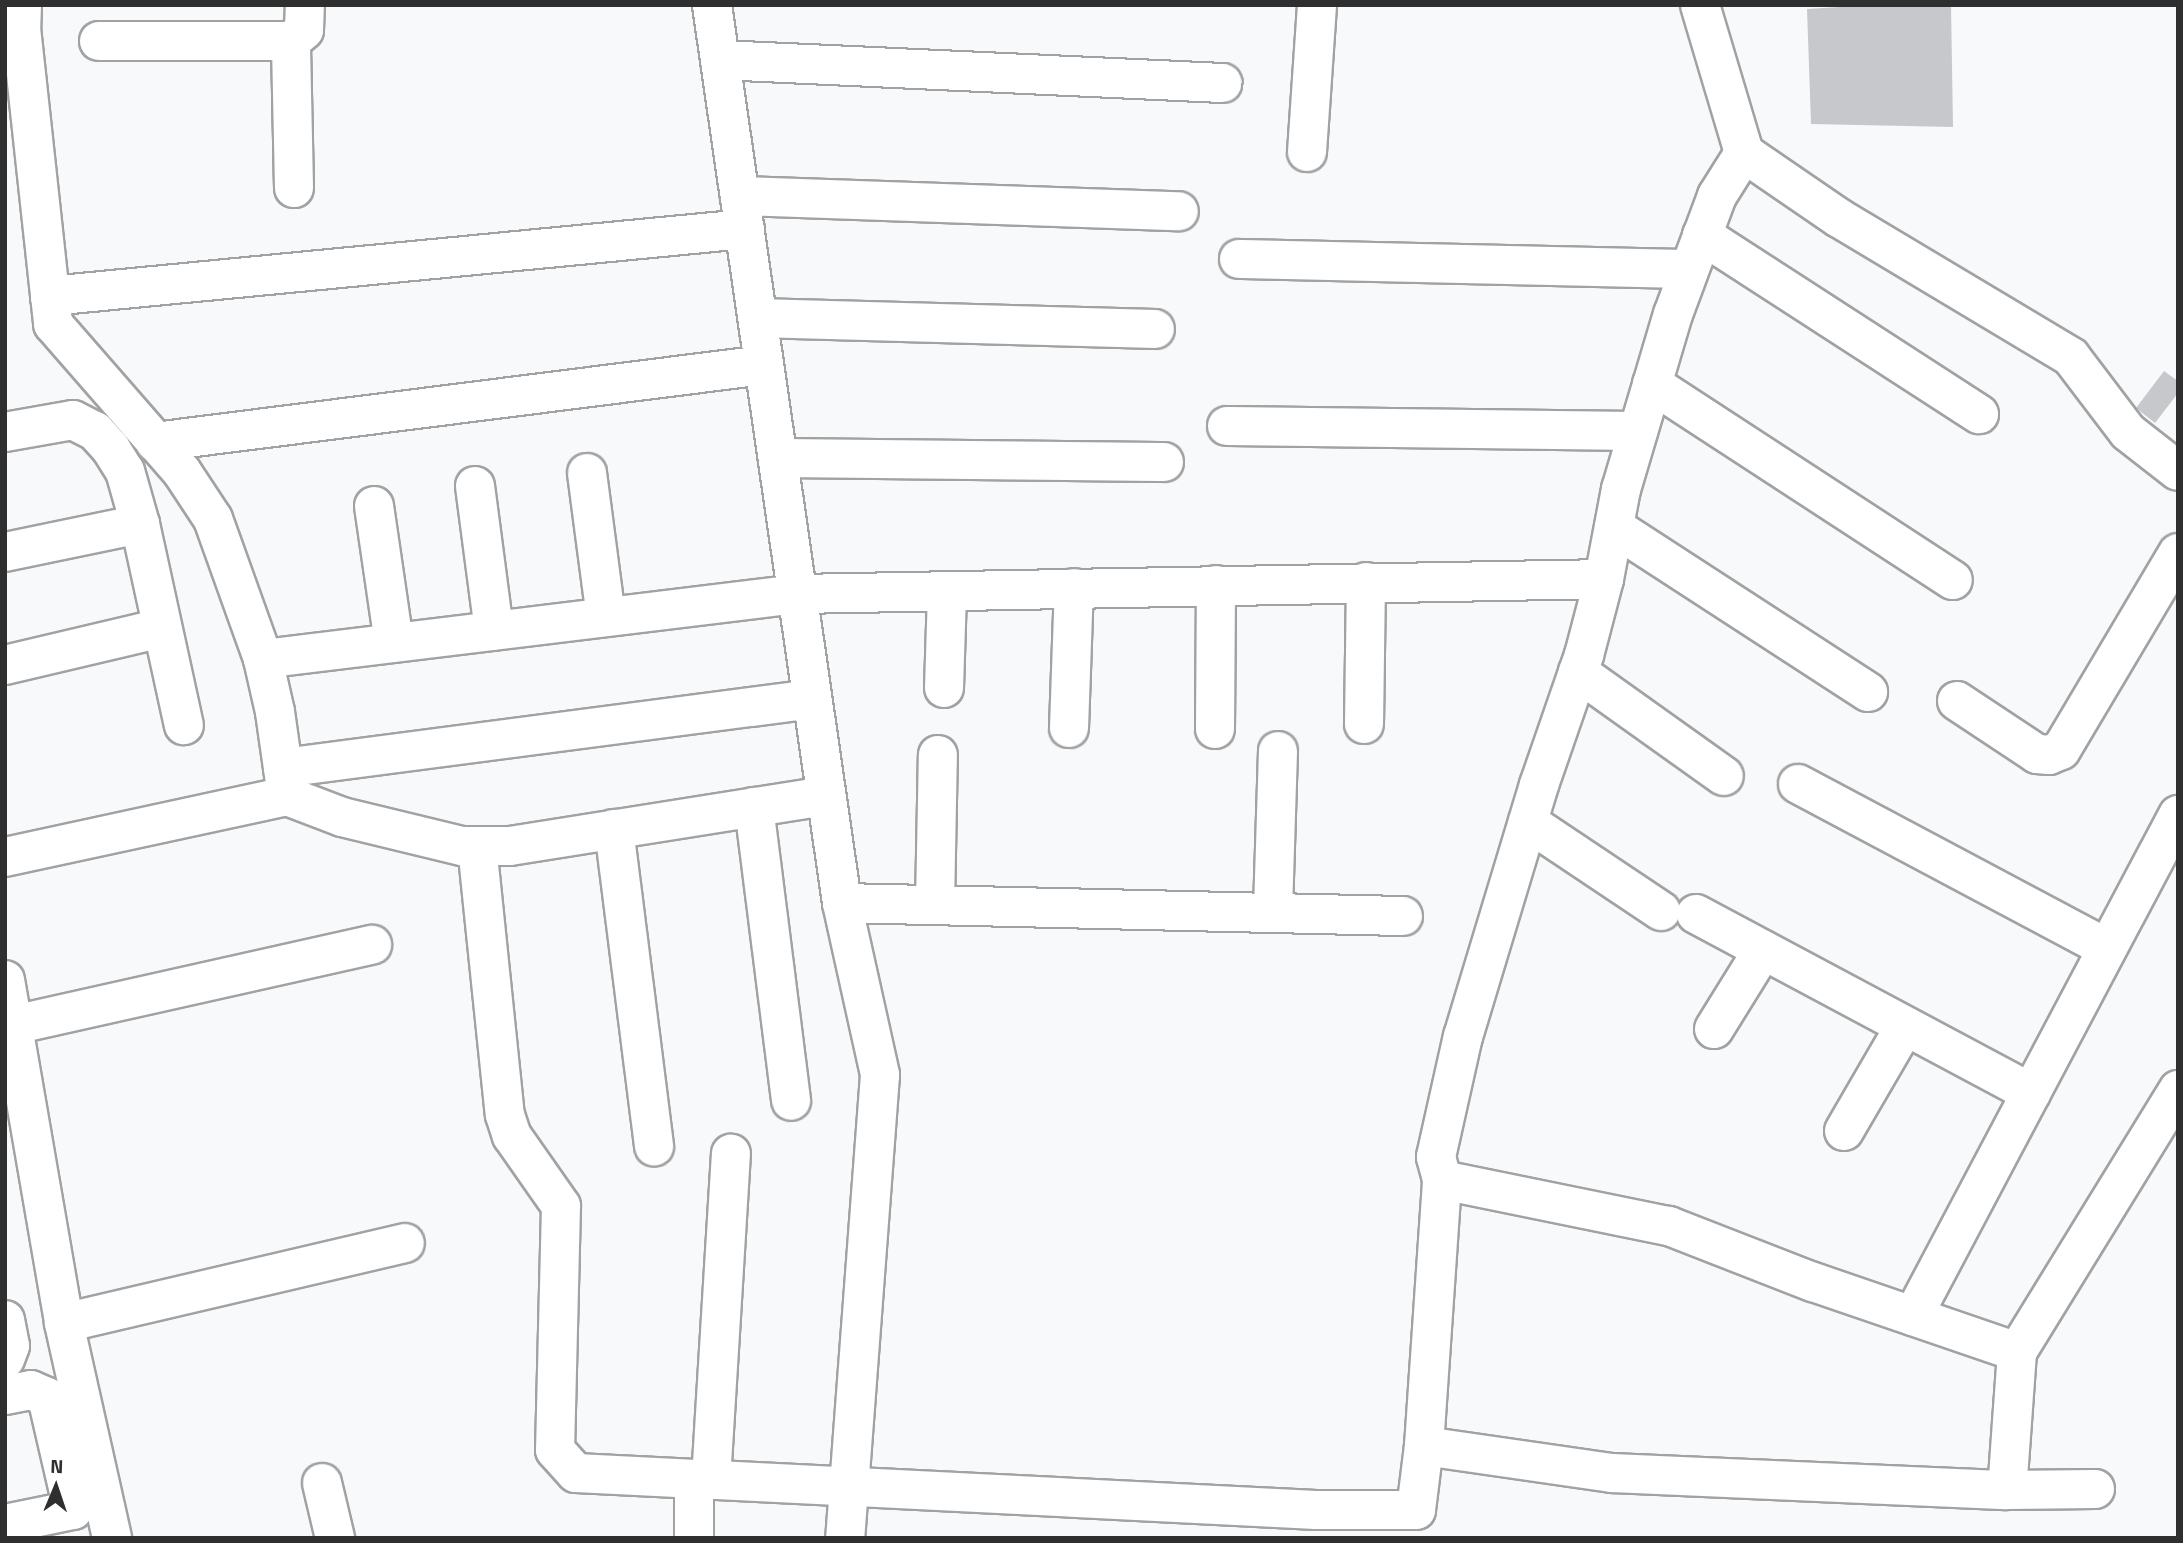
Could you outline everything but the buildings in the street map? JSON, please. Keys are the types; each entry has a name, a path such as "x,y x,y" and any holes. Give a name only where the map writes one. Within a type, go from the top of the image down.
{"street":[{"path":"22,5 21,28 53,324 182,472 213,519 263,659 275,712 285,782"},
{"path":"99,41 291,41 304,30 305,5"},
{"path":"712,5 825,796 842,903 880,1075 845,1538"},
{"path":"1307,152 1317,5"},
{"path":"1700,5 1744,153 1839,218 2071,357 2128,432 2178,471"},
{"path":"291,41 294,188"},
{"path":"720,60 1222,83"},
{"path":"478,846 505,1115 512,1136 561,1206 555,1450 576,1473 1316,1510 1417,1524 1442,1180 1436,1157 1463,1036 1528,822 1578,672 1652,384 1695,252 1717,196 1744,153"},
{"path":"50,296 742,212 1179,211"},
{"path":"1239,259 1695,252 1979,414"},
{"path":"758,318 1155,329"},
{"path":"155,442 764,365"},
{"path":"1652,384 1953,580"},
{"path":"5,432 72,420 94,430 125,471 140,524 184,725"},
{"path":"1227,426 1638,431"},
{"path":"778,458 1164,462"},
{"path":"587,473 606,617"},
{"path":"475,485 494,631"},
{"path":"374,506 394,643"},
{"path":"5,552 140,524"},
{"path":"1614,527 1868,692"},
{"path":"1957,701 2037,754 2049,755 2061,750 2178,553"},
{"path":"263,659 797,594 1604,579"},
{"path":"1364,724 1366,582"},
{"path":"1215,729 1216,585"},
{"path":"1069,728 1074,588"},
{"path":"944,688 947,591"},
{"path":"5,665 162,628"},
{"path":"1578,672 1724,776"},
{"path":"5,857 285,782 812,699"},
{"path":"1273,910 1278,751"},
{"path":"935,905 938,755"},
{"path":"285,782 342,817 462,846 510,846 825,796"},
{"path":"1798,784 2107,948"},
{"path":"754,807 791,1101"},
{"path":"1913,1316 2178,815"},
{"path":"1528,822 1678,913 1763,950 2031,1093"},
{"path":"614,829 654,1146"},
{"path":"842,903 1273,910 1403,916"},
{"path":"13,1025 372,946"},
{"path":"1714,1029 1763,950"},
{"path":"5,979 64,1323 112,1538"},
{"path":"1844,1131 1905,1026"},
{"path":"2007,1490 2017,1352 2173,1108"},
{"path":"694,1538 703,1480 731,1154"},
{"path":"1442,1180 1669,1226 1812,1282 2017,1352"},
{"path":"64,1323 405,1243"},
{"path":"5,1320 10,1346 5,1359"},
{"path":"5,1395 31,1390 47,1397 73,1510 5,1524"},
{"path":"1424,1446 1612,1472 2007,1490 2095,1489"},
{"path":"321,1483 335,1538"}]}
